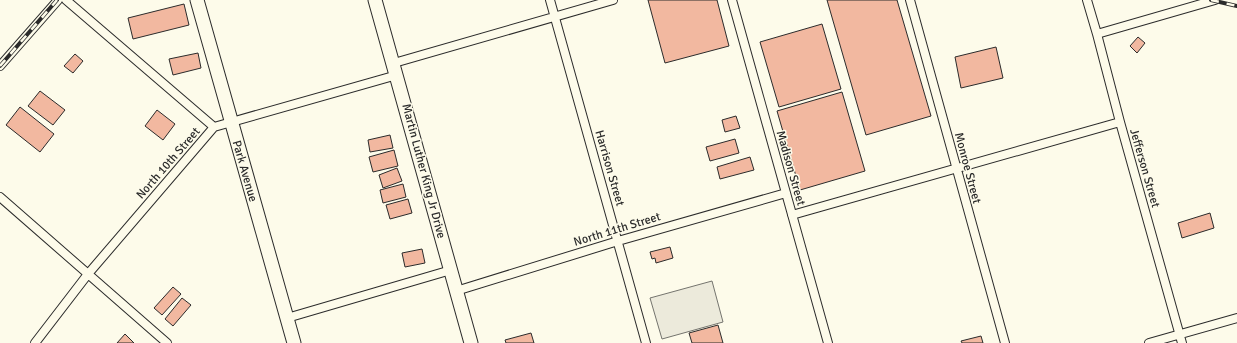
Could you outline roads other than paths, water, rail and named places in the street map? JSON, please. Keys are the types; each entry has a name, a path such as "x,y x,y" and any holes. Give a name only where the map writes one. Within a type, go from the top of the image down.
{"main road":[{"name":"Park Avenue","path":"197,0 294,343"},
{"name":"Martin Luther King Jr Drive","path":"375,0 471,343"}],"street":[{"path":"0,66 58,0"},
{"path":"66,0 214,127"},
{"name":"Harrison Street","path":"550,0 646,343"},
{"name":"North 10th Street","path":"35,343 88,274 214,127 554,17 613,0"},
{"name":"Madison Street","path":"732,0 828,343"},
{"name":"Monroe Street","path":"910,0 1005,343"},
{"name":"Jefferson Street","path":"1087,0 1182,343"},
{"path":"1097,34 1214,0"},
{"path":"792,215 1120,122"},
{"name":"North 11th Street","path":"456,291 618,241 786,193"},
{"path":"0,196 167,343"},
{"path":"287,318 451,270"},
{"path":"1149,343 1237,318"}],"railway":[{"path":"0,66 57,0"},
{"path":"1211,0 1237,6"}]}
